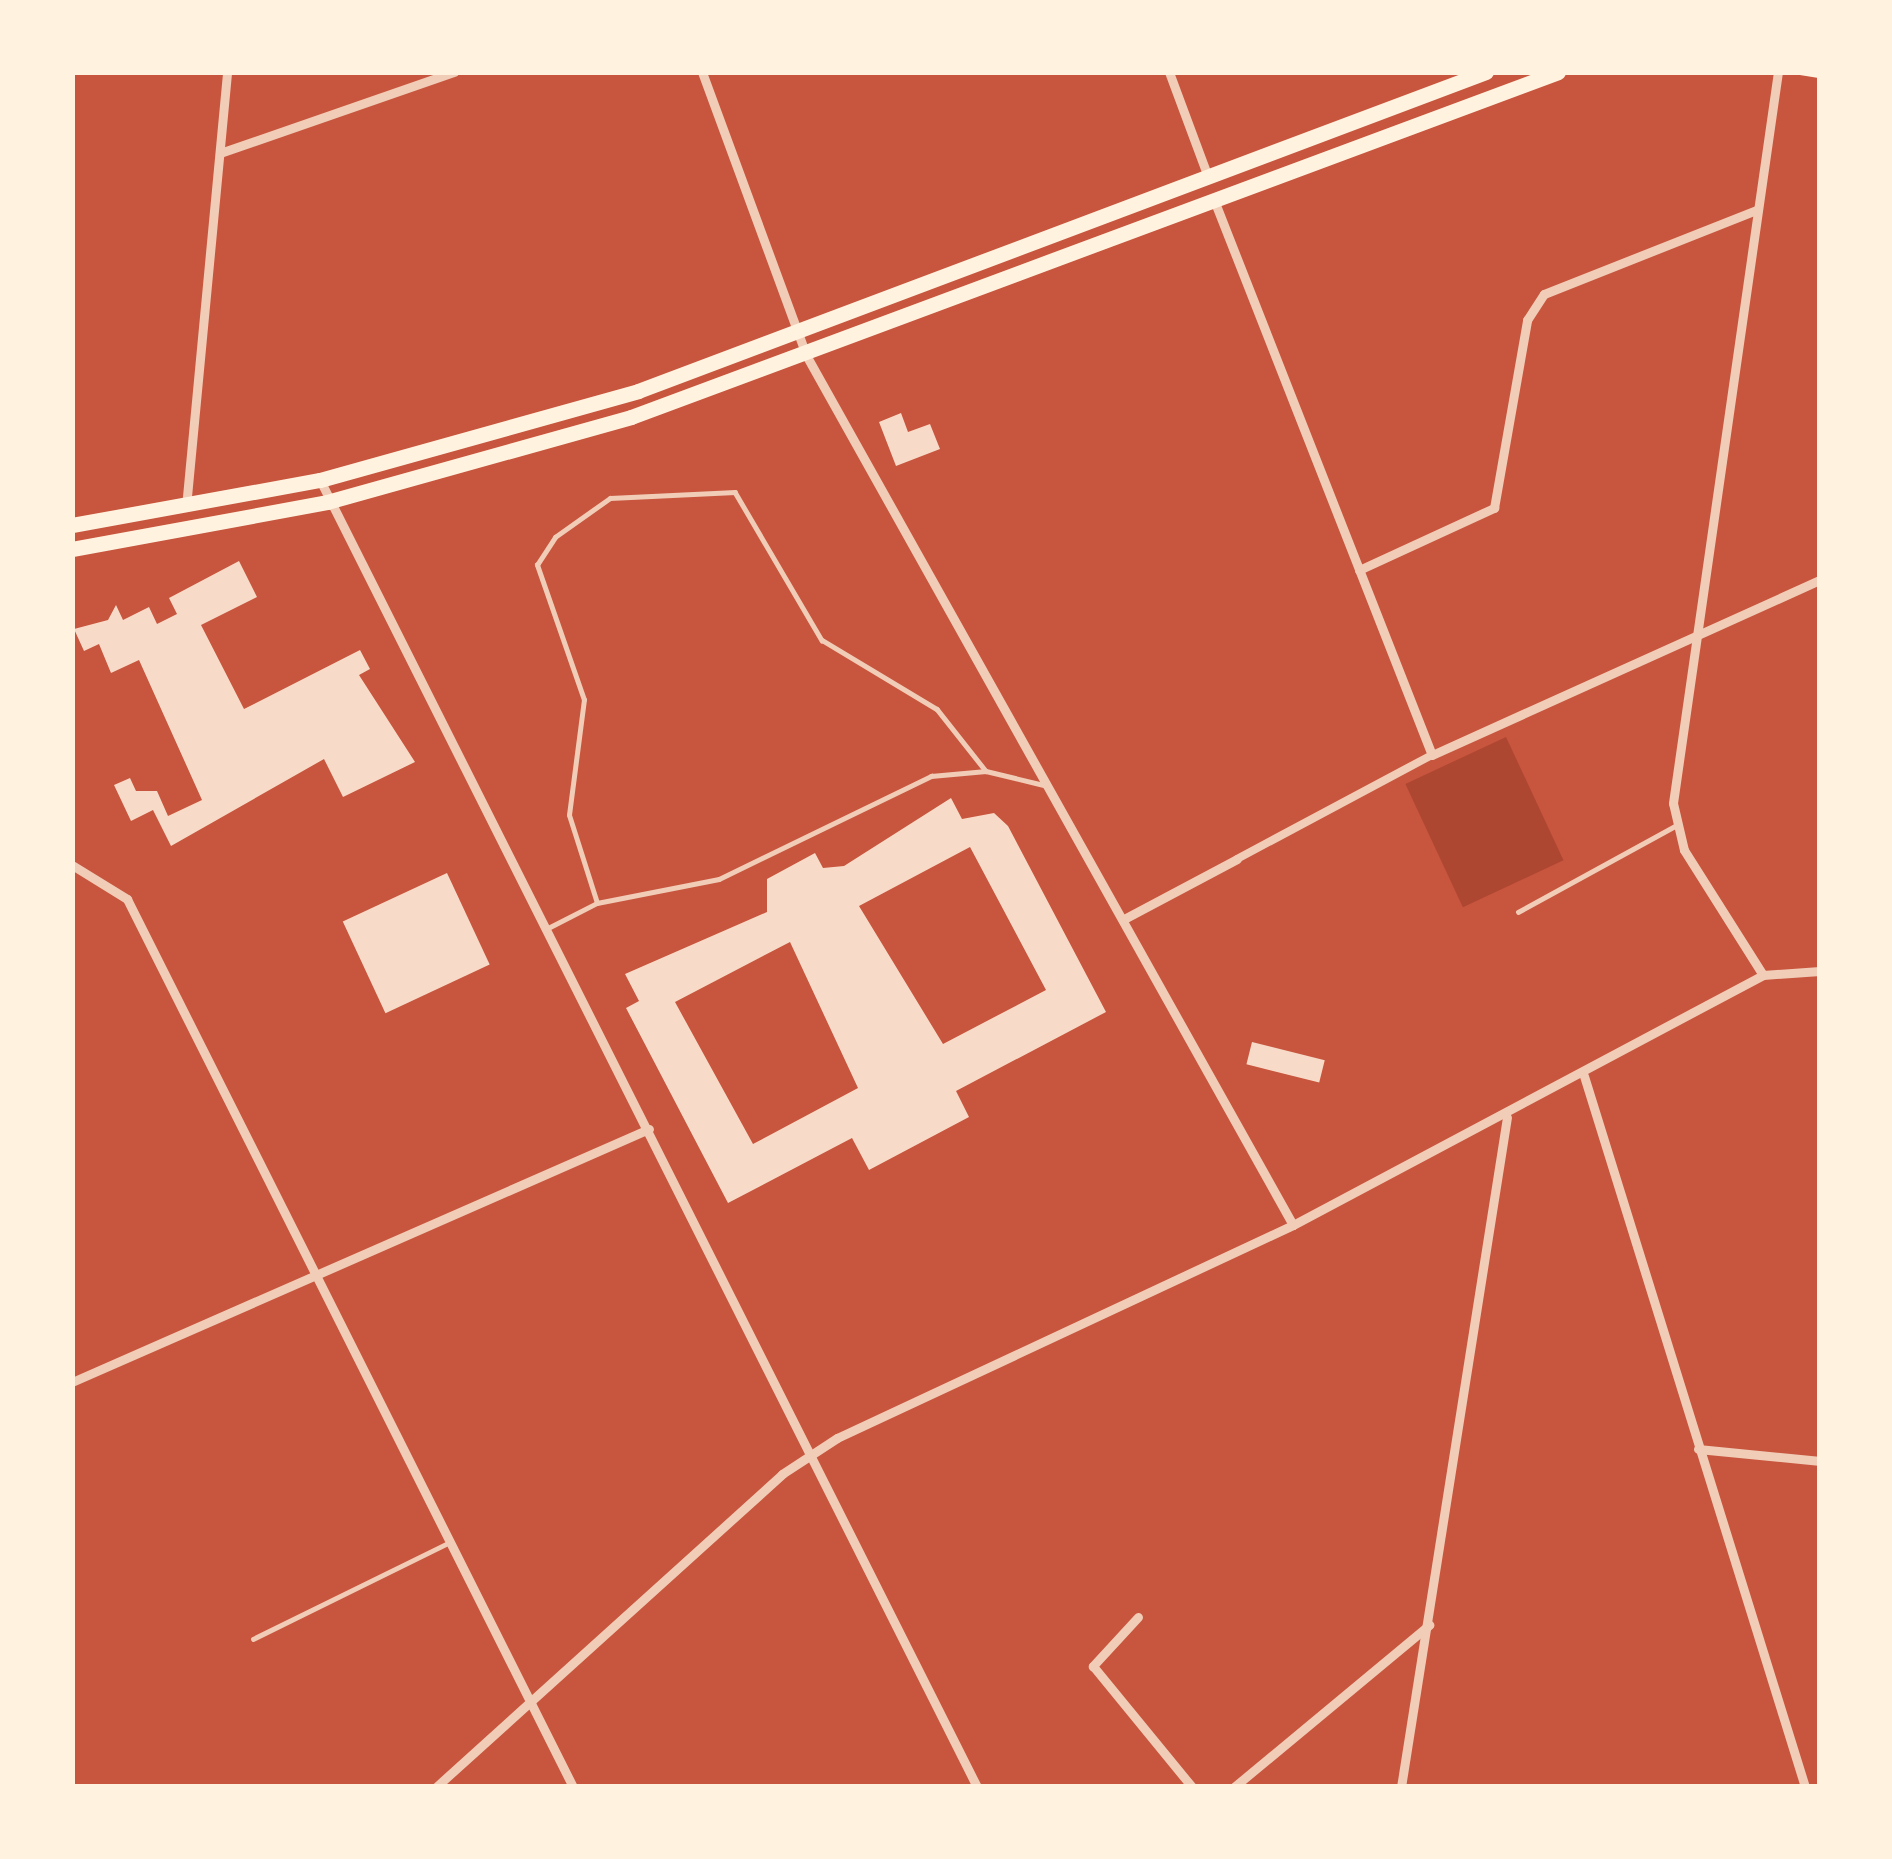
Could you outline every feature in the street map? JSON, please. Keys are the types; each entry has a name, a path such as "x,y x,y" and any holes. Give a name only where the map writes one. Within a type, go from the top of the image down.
{"main road":[{"path":"72,525 320,481 603,403 806,331 1486,72"},
{"path":"72,549 327,502 632,418 1558,72"}],"street":[{"path":"185,507 227,72"},
{"path":"220,153 454,72"},
{"path":"702,72 806,331 806,355 1293,1225"},
{"path":"1169,72 1208,177"},
{"path":"1763,975 1675,826 1695,641 1778,72"},
{"path":"1214,200 1432,755"},
{"path":"1359,570 1494,508 1527,320 1544,294 1756,210"},
{"path":"320,481 550,926 977,1787"},
{"path":"1124,919 1432,755 1695,641 1820,580"},
{"path":"72,865 127,899 573,1787"},
{"path":"436,1787 810,1456 1508,1117 1763,975 1820,970"},
{"path":"1584,1076 1805,1787"},
{"path":"1401,1787 1508,1117"},
{"path":"72,1382 649,1129"},
{"path":"1698,1449 1820,1461"},
{"path":"1138,1617 1093,1666 1192,1787"},
{"path":"1234,1787 1429,1624"}],"lane":[{"path":"597,903 569,815 584,700 537,565 555,537 610,498 735,492 822,640 938,709 986,770"},
{"path":"550,926 597,903 719,879 931,776 986,770 1049,786"},
{"path":"1518,912 1675,826"},
{"path":"253,1639 450,1542"}],"path":[{"path":"1800,72 1820,76"}],"shaded area":[{"path":"1506,737 1563,860 1463,907 1405,784"}],"building":[{"path":"901,413 908,432 930,424 940,449 896,466 879,422"},
{"path":"239,561 257,597 201,625 244,709 360,650 370,669 359,675 415,762 343,797 324,759 171,846 153,810 131,821 114,785 130,778 136,791 157,791 168,816 202,800 139,660 111,673 99,644 84,651 74,629 108,620 116,605 123,620 149,607 157,624 177,614 169,598"},
{"path":"951,798 962,819 994,813 1008,826 1106,1012 956,1091 969,1117 869,1170 852,1138 728,1203 626,1008 639,1001 625,974 767,912 767,879 815,853 823,868 844,866","holes":["970,847 1046,990 943,1044 859,906","790,942 858,1088 753,1144 675,1002"]},
{"path":"447,873 490,965 385,1013 343,922"},
{"path":"1252,1042 1325,1060 1319,1082 1246,1064"}]}
